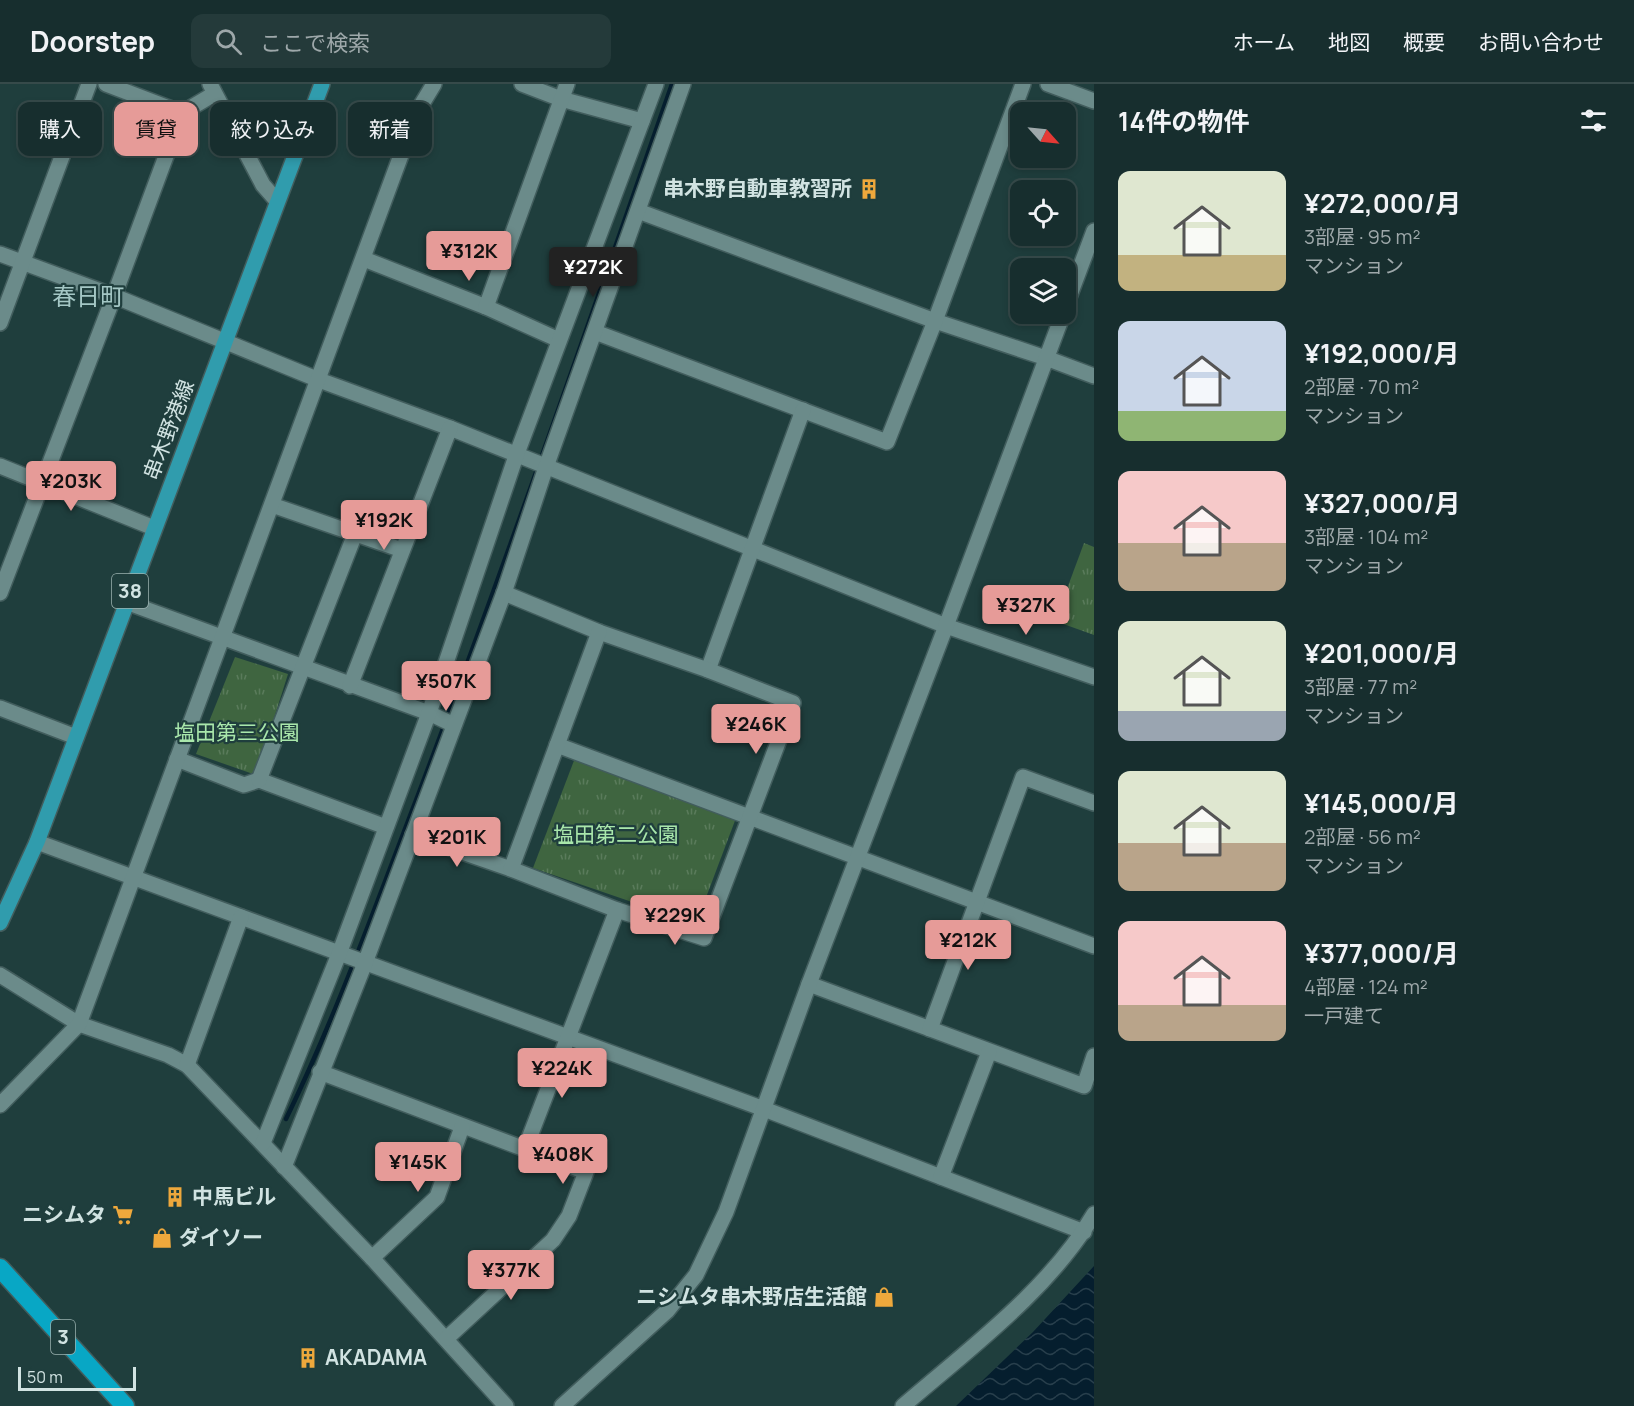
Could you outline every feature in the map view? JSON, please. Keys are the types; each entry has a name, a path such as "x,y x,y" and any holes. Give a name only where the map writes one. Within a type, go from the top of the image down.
{"highway":[{"name":"3","path":"0,1268 125,1406"}],"main road":[{"name":"串木野港線","path":"0,923 37,842 322,84"}],"street":[{"path":"0,323 88,84"},
{"path":"106,84 153,102"},
{"path":"0,1105 79,1024 417,112 434,84"},
{"path":"522,84 561,99 642,121"},
{"path":"486,307 567,84"},
{"path":"263,1143 339,954 429,713 516,456 656,84"},
{"path":"284,1167 365,963 504,593 546,467 683,84"},
{"path":"595,332 887,442 935,321 1023,84"},
{"path":"1048,84 1094,101"},
{"path":"196,102 212,89 262,185 278,201"},
{"path":"0,593 166,156"},
{"path":"638,211 935,321 1094,376"},
{"path":"1076,279 1094,231"},
{"path":"0,254 226,340 319,380 450,428 946,626 1094,676"},
{"path":"364,259 486,307 559,340"},
{"path":"1079,271 1094,277"},
{"path":"562,1406 667,1311 696,1275 726,1212 857,856 1059,324"},
{"path":"708,670 803,410"},
{"path":"350,686 450,428"},
{"path":"0,466 154,528"},
{"path":"272,505 402,550"},
{"path":"260,780 355,534"},
{"path":"413,835 511,868 617,910 704,938 751,817 793,704 708,670 600,632 504,593"},
{"path":"126,602 350,686 429,713 454,725"},
{"path":"511,868 600,632"},
{"path":"0,708 76,736"},
{"path":"557,745 1094,946"},
{"path":"177,759 244,784 260,780 386,826"},
{"path":"930,1029 1023,777 1094,803"},
{"path":"37,842 764,1109 1084,1232"},
{"path":"525,1149 617,910"},
{"path":"187,1065 241,918"},
{"path":"0,975 79,1024 168,1055 187,1065 447,1338 506,1406"},
{"path":"809,984 1084,1086 1094,1056"},
{"path":"941,1177 989,1052"},
{"path":"320,1072 586,1172 569,1216 552,1239 447,1338"},
{"path":"372,1258 437,1197 462,1126"},
{"path":"903,1406 1021,1303 1084,1232 1094,1214"}],"green space":[{"path":"1084,543 1094,547 1094,635 1055,621"},
{"name":"塩田第三公園","path":"235,657 288,674 256,775 196,754"},
{"name":"塩田第二公園","path":"575,758 736,818 696,924 533,868"}],"water":[{"path":"1094,1266 1094,1406 956,1406 1033,1332"}],"waterway":[{"path":"286,1119 355,958 451,707 672,84"}],"place":[{"name":"串木野自動車教習所","path":"869,189"},
{"name":"中馬ビル","path":"175,1197"},
{"name":"ニシムタ","path":"123,1215"},
{"name":"ダイソー","path":"162,1238"},
{"name":"ニシムタ串木野店生活館","path":"884,1297"},
{"name":"AKADAMA","path":"308,1358"}],"district":[{"name":"春日町","path":"88,297"}]}
